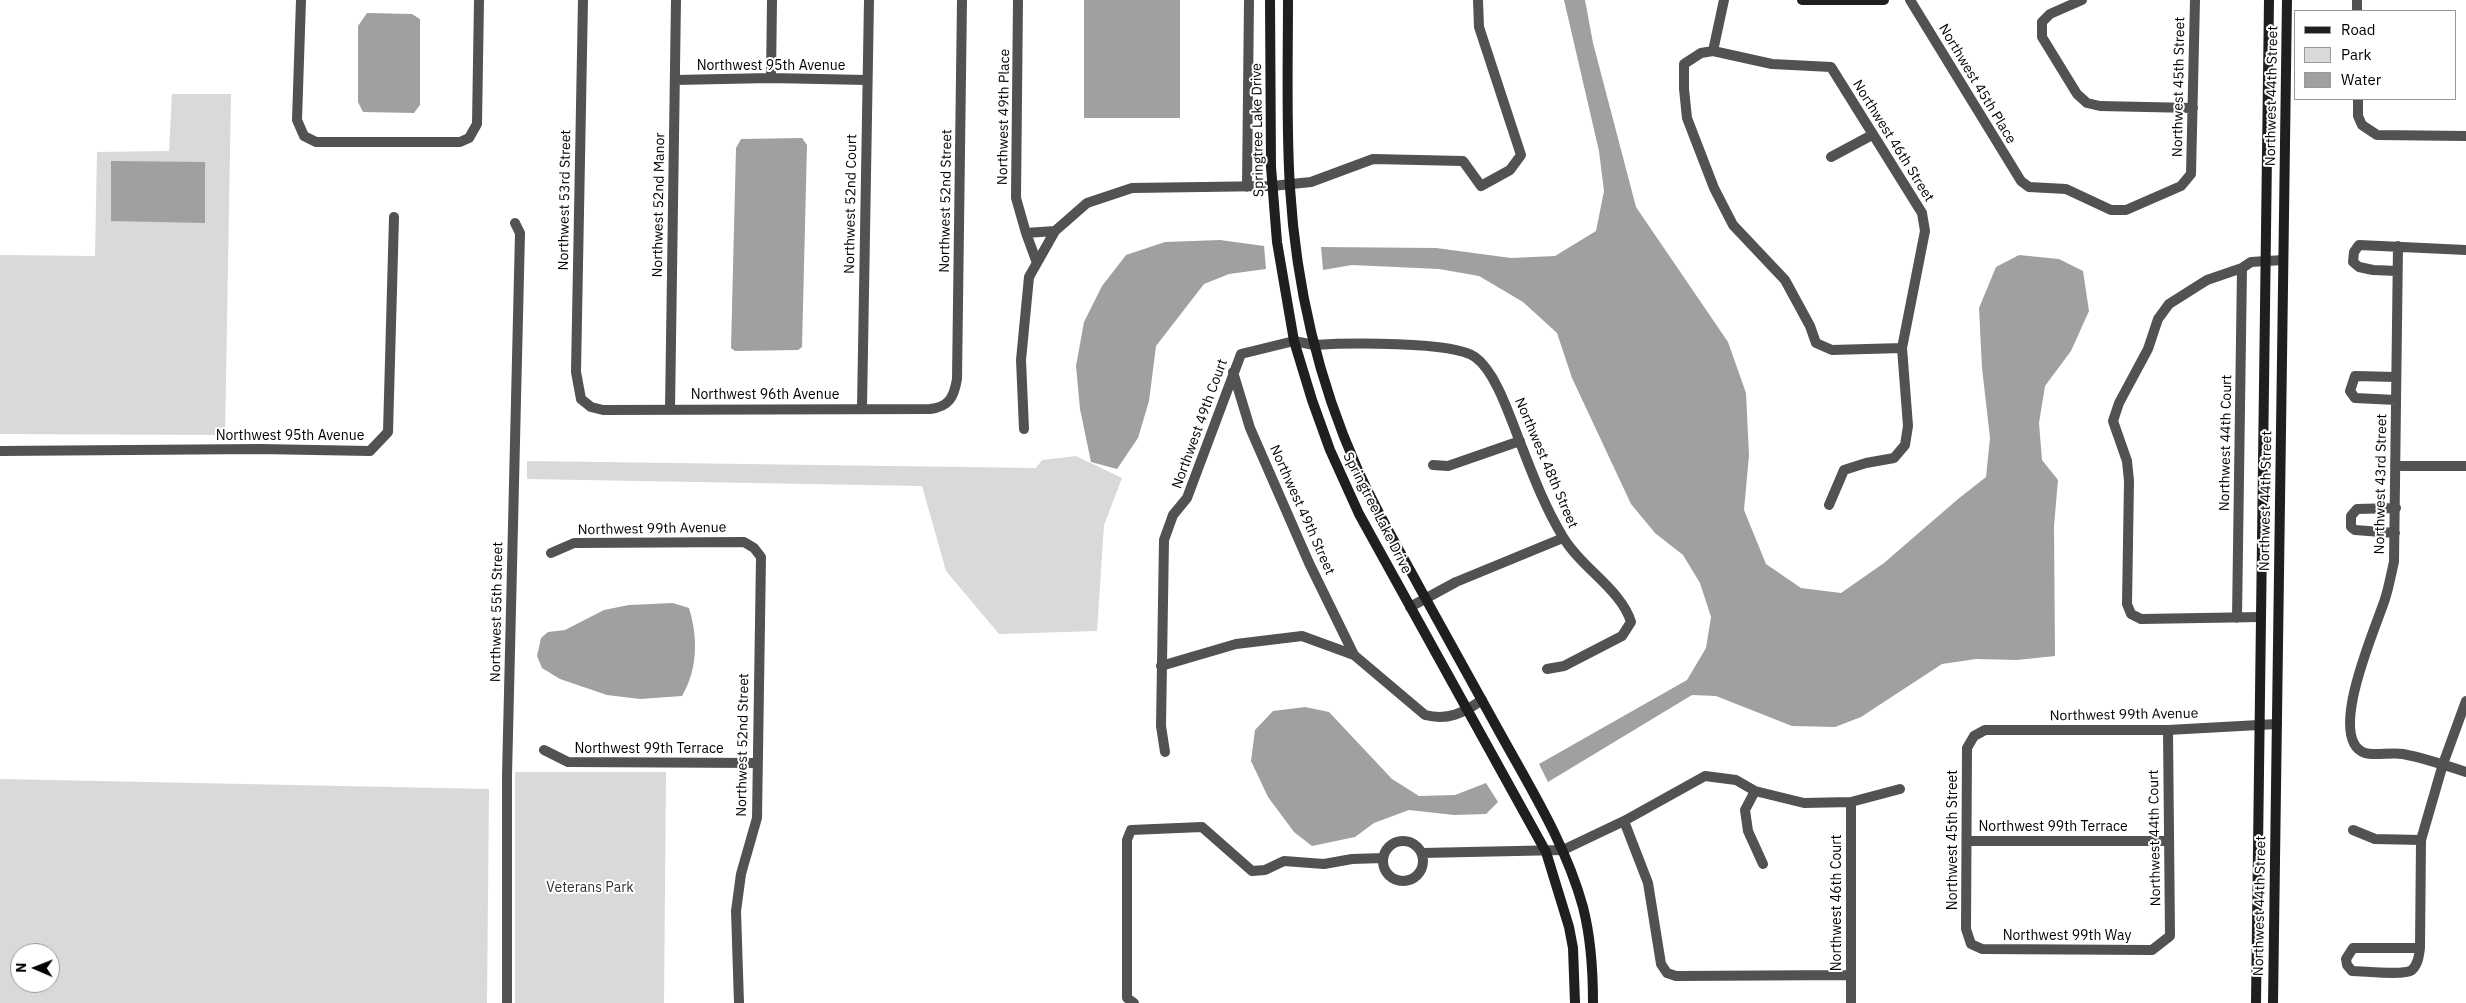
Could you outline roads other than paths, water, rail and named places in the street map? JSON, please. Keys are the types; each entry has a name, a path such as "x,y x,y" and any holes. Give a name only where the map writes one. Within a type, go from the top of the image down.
{"street":[{"path":"301,0 297,120 304,136 316,142 460,142 469,138 477,124 479,0"},
{"name":"Northwest 53rd Street","path":"581,400 576,372 582,0"},
{"name":"Northwest 52nd Manor","path":"670,410 676,0"},
{"path":"772,0 772,78"},
{"name":"Northwest 52nd Court","path":"862,408 869,0"},
{"name":"Northwest 52nd Street","path":"950,401 957,379 962,0"},
{"name":"Northwest 49th Place","path":"1018,0 1016,198 1037,263"},
{"path":"1247,187 1249,0"},
{"name":"Springtree Lake Drive","path":"1270,0 1272,186 1282,277 1294,341 1312,400 1344,482 1410,607 1546,852 1563,903 1570,934 1576,1003"},
{"name":"Springtree Lake Drive","path":"1288,0 1290,185 1298,265 1314,345 1332,407 1360,474 1563,850 1573,875 1586,925 1591,957 1593,1003"},
{"path":"1024,429 1021,360 1024,313 1029,277 1055,231 1087,203 1132,188 1247,187 1311,182 1373,159 1463,161 1481,186 1510,170 1521,155 1479,27 1478,0"},
{"path":"1724,0 1713,51 1701,53 1684,64 1687,118 1714,188 1733,225 1785,280 1810,326 1816,342 1832,350 1902,348"},
{"path":"1802,0 1884,0"},
{"name":"Northwest 45th Place","path":"1910,0 2021,181 2029,187 2066,189 2111,210 2126,210 2181,186 2191,174"},
{"path":"2082,0 2050,14 2042,22 2042,37 2077,94 2087,103 2100,106 2193,108"},
{"name":"Northwest 45th Street","path":"2191,174 2195,0"},
{"name":"Northwest 44th Street","path":"2256,1003 2269,0"},
{"name":"Northwest 44th Street","path":"2273,1003 2287,0"},
{"name":"Northwest 46th Street","path":"1713,51 1772,64 1831,67 1922,213 1925,230 1902,348 1908,426 1905,445 1894,458 1866,463 1844,470 1829,505"},
{"name":"Northwest 95th Avenue","path":"675,80 772,78 867,80"},
{"path":"2358,100 2358,116 2362,125 2377,135 2466,136"},
{"path":"1831,158 1872,135"},
{"name":"Northwest 95th Avenue","path":"0,451 250,449 370,451 388,432 394,217"},
{"name":"Northwest 55th Street","path":"507,1003 508,766 520,233 515,223"},
{"path":"1026,233 1055,231"},
{"path":"2397,272 2359,267 2353,262 2354,252 2359,245 2466,250"},
{"name":"Northwest 43rd Street","path":"2398,246 2394,562 2386,598 2358,676 2352,701 2350,732 2354,744 2365,753 2402,754 2443,764"},
{"path":"2261,617 2141,619 2131,614 2127,604 2129,481 2127,461 2113,421 2119,403 2148,350 2158,319 2169,304 2207,280 2242,268 2251,262 2283,260"},
{"name":"Northwest 44th Court","path":"2237,618 2242,268"},
{"name":"Northwest 49th Court","path":"1164,752 1161,726 1161,666 1164,540 1173,515 1187,498 1241,354 1294,341 1314,345"},
{"name":"Northwest 48th Street","path":"1314,345 1445,347 1476,357 1498,387 1563,538 1583,565 1627,608 1631,622 1622,636 1564,666 1547,669"},
{"name":"Northwest 49th Street","path":"1233,372 1250,428 1310,563 1354,655"},
{"path":"2396,377 2355,376 2350,391 2355,398 2396,400"},
{"name":"Northwest 96th Avenue","path":"581,400 591,407 603,410 930,409 940,408 950,401"},
{"path":"1432,465 1448,466 1520,441"},
{"path":"2395,466 2466,466"},
{"path":"2395,533 2355,530 2351,527 2351,516 2357,509 2396,508"},
{"path":"1410,607 1456,582 1563,538"},
{"name":"Northwest 99th Avenue","path":"551,553 574,543 744,542 754,548"},
{"name":"Northwest 52nd Street","path":"739,1003 736,910 741,874 757,818 761,557 754,548"},
{"path":"1161,666 1236,644 1302,636 1354,655 1425,715 1439,719 1454,716 1482,700"},
{"path":"2420,948 2353,948 2346,959 2347,966 2352,971 2404,973 2413,969 2417,963 2420,948 2421,840 2443,764 2466,701"},
{"name":"Northwest 99th Avenue","path":"1974,736 1986,730 2168,730 2276,724"},
{"name":"Northwest 44th Court","path":"2162,944 2170,936 2168,730"},
{"name":"Northwest 45th Street","path":"1971,944 1966,929 1967,748 1974,736"},
{"name":"Northwest 99th Terrace","path":"544,750 568,762 757,763"},
{"path":"2443,764 2466,772"},
{"path":"1422,853 1546,852 1563,850 1624,821 1704,776 1736,780 1755,791 1804,803 1851,802 1900,789"},
{"path":"1755,791 1745,810 1748,831 1763,864"},
{"name":"Northwest 46th Court","path":"1851,802 1851,1003"},
{"path":"1624,821 1648,883 1662,964 1667,973 1676,976 1850,975"},
{"path":"1134,1003 1127,998 1127,840 1131,830 1202,827 1252,871 1265,870 1284,861 1324,864 1352,859 1383,858"},
{"path":"2353,830 2375,839 2421,840"},
{"path":"1403,840 1415,844 1422,853 1424,863 1422,870 1412,880 1406,882 1399,881 1388,875 1384,869 1383,858 1390,845 1403,840"},
{"name":"Northwest 99th Terrace","path":"1967,841 2169,841"},
{"name":"Northwest 99th Way","path":"1971,944 1982,949 2152,950 2162,944"}],"water":[{"path":"1084,0 1180,0 1180,118 1084,118"},
{"path":"1564,0 1585,0 1593,43 1636,207 1728,342 1746,393 1749,455 1744,510 1766,564 1801,588 1841,593 1884,563 1986,477 1990,438 1982,368 1979,308 1996,267 2019,255 2059,259 2083,271 2089,311 2071,351 2045,386 2039,423 2042,460 2058,480 2054,526 2055,656 2017,660 1976,659 1942,664 1861,717 1835,727 1792,726 1716,696 1692,695 1548,782 1539,764 1687,680 1706,648 1711,617 1700,583 1683,555 1655,533 1631,504 1572,378 1557,333 1523,302 1479,276 1439,269 1352,265 1323,270 1321,247 1436,248 1511,258 1555,256 1596,231 1604,191 1599,151"},
{"path":"367,13 412,14 420,19 420,105 414,113 363,112 358,102 358,26"},
{"path":"802,138 807,145 802,347 798,350 735,351 731,348 736,148 741,139"},
{"path":"111,161 205,162 205,223 111,221"},
{"path":"1220,240 1264,246 1266,269 1229,274 1204,284 1156,346 1149,401 1138,438 1117,469 1091,462 1080,409 1076,366 1084,322 1102,286 1126,255 1165,242"},
{"path":"673,603 689,608 694,630 694,664 682,696 640,699 607,695 560,679 542,668 537,656 541,638 548,632 565,630 604,610 629,605"},
{"path":"1305,707 1329,712 1392,779 1419,796 1455,795 1486,783 1498,802 1486,814 1454,815 1409,810 1374,823 1355,837 1312,846 1294,832 1268,797 1251,761 1255,730 1273,711"}],"park label":[{"name":"Veterans Park","path":"590,888"}]}
